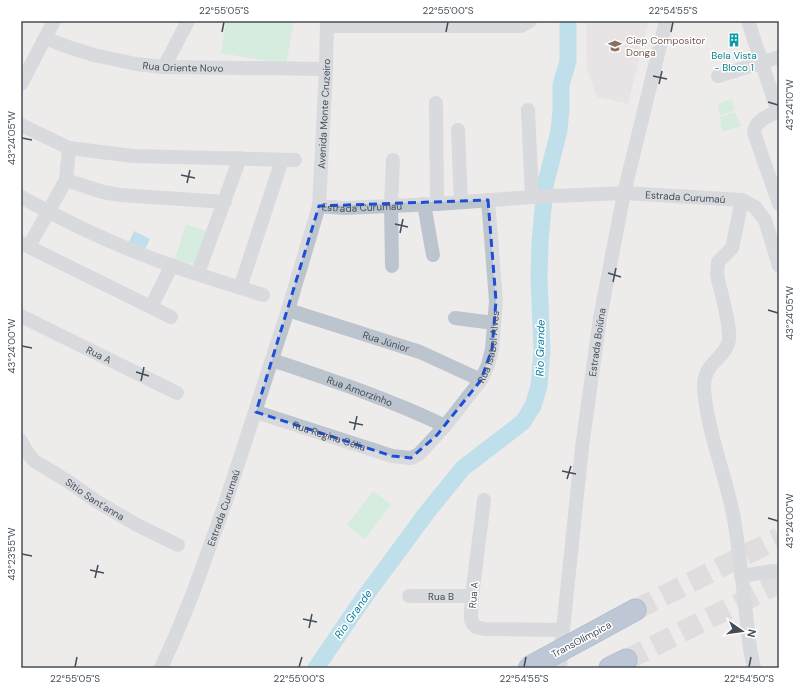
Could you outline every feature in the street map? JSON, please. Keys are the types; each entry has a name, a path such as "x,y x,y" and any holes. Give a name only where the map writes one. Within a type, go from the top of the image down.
{"highway":[{"name":"TransOlímpica","path":"528,668 635,610"}],"street":[{"path":"21,84 54,21"},
{"path":"164,67 188,21"},
{"name":"Estrada Boiúna","path":"560,668 582,447 599,325 624,193 666,21"},
{"path":"748,21 778,112 766,116 758,123 754,133 776,190 779,204"},
{"path":"327,24 526,23"},
{"name":"Avenida Monte Cruzeiro","path":"318,206 326,69 327,24"},
{"name":"Rua Oriente Novo","path":"45,38 94,55 136,64 164,67 326,69"},
{"path":"718,76 779,57"},
{"path":"433,255 430,204 436,103"},
{"path":"528,110 535,197"},
{"path":"21,125 69,148 132,156 289,160 240,288"},
{"path":"458,130 461,202"},
{"path":"69,148 66,180 49,212 25,244 171,317"},
{"path":"198,273 240,158"},
{"path":"392,266 391,205 393,160"},
{"path":"66,180 102,192 225,202"},
{"name":"Estrada Curumaú","path":"161,668 203,566 256,412 288,310 318,206 344,208 624,193 742,200 755,207 765,220 779,266"},
{"path":"21,197 49,212 130,250 263,295"},
{"name":"Rua Isabel Alves","path":"403,458 411,458 419,454 445,426 480,380 488,365 492,350 495,295 488,200"},
{"path":"742,200 732,248 718,262 717,269 728,328 728,344 710,366 706,375 704,386 707,412 734,518 750,649 754,668"},
{"path":"151,307 172,265"},
{"name":"Rua Júnior","path":"288,310 420,352 480,380"},
{"name":"Rua A","path":"21,316 177,393"},
{"path":"455,318 494,323"},
{"name":"Rua Amorzinho","path":"272,360 372,394 415,411 445,426"},
{"name":"Rua Regina Célia","path":"256,412 326,436 403,458"},
{"name":"Sítio Sant'anna","path":"21,441 27,452 41,465 96,501 137,525 178,545"},
{"name":"Rua A","path":"484,500 472,596 471,620 476,627 485,629 563,630"},
{"path":"741,576 773,570 779,572"},
{"name":"Rua B","path":"409,596 472,596"}],"highlighted area":[{"path":"488,200 496,301 492,349 481,380 437,435 411,458 392,456 256,412 319,206"}],"shaded area":[{"name":"Ciep Compositor Donga","path":"586,21 649,21 628,104 597,97 587,70"}],"green space":[{"path":"226,21 294,21 286,64 221,53"},
{"path":"732,99 735,110 720,116 718,104"},
{"path":"735,112 741,126 722,132 720,117"},
{"path":"186,224 206,231 195,265 175,259"},
{"path":"373,491 391,505 365,539 347,525"}],"water":[{"path":"134,231 150,239 145,249 129,242"}],"waterway":[{"name":"Rio Grande","path":"316,668 363,599 428,511 463,468 523,422 533,406 539,386 542,351 539,278 540,242 545,186 559,131 561,85 568,61 568,21"}],"tunnel":[{"path":"635,610 779,538"},
{"path":"626,660 779,583"}],"place":[{"name":"Bela Vista - Bloco 1","path":"734,40"},
{"name":"Ciep Compositor Donga","path":"615,46"}]}
